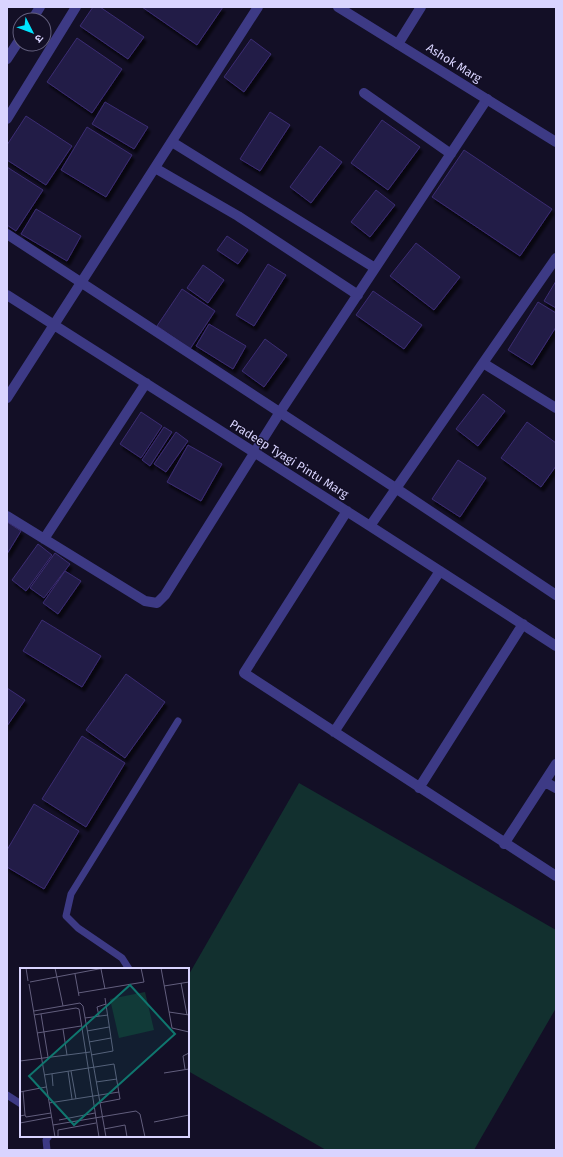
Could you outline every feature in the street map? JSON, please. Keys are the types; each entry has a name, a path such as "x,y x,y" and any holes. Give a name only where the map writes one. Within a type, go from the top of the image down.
{"street":[{"path":"7,398 258,7"},
{"name":"Ashok Marg","path":"338,7 556,142"},
{"path":"398,44 421,7"},
{"path":"7,119 74,8"},
{"path":"364,93 451,154"},
{"path":"7,516 145,601 157,603 165,595 280,412 487,99"},
{"path":"172,142 375,268"},
{"path":"155,168 238,216 358,295"},
{"path":"7,234 397,488 556,595"},
{"path":"370,526 556,258"},
{"name":"Pradeep Tyagi Pintu Marg","path":"7,295 255,452 556,646"},
{"path":"483,363 556,408"},
{"path":"44,540 146,383"},
{"path":"347,511 244,673 504,844 556,876"},
{"path":"334,732 440,571"},
{"path":"419,788 522,624"},
{"path":"504,844 556,764"},
{"path":"544,782 556,788"}],"lane":[{"path":"128,968 122,958 78,928 66,916 71,894 178,722"},
{"path":"7,1095 20,1103"},
{"path":"47,1150 46,1140 48,1137"}],"green space":[{"path":"299,783 556,930 556,1008 474,1150 326,1150 189,1072 189,974"}],"building":[{"path":"93,7 100,7 144,37 128,59 80,26"},
{"path":"142,7 223,7 197,45"},
{"path":"77,38 122,69 92,113 47,82"},
{"path":"251,39 271,54 244,92 224,77"},
{"path":"105,102 148,127 134,149 92,124"},
{"path":"270,112 290,125 260,171 240,159"},
{"path":"26,116 72,146 46,185 7,160 7,145"},
{"path":"382,120 420,147 388,190 351,163"},
{"path":"87,127 132,155 106,197 61,170"},
{"path":"320,146 342,162 311,203 290,187"},
{"path":"464,150 552,209 520,256 432,197"},
{"path":"7,167 43,190 16,231 7,225"},
{"path":"376,190 395,205 370,237 351,222"},
{"path":"36,209 81,236 67,261 21,234"},
{"path":"227,236 248,250 238,264 217,250"},
{"path":"416,243 460,277 434,310 390,276"},
{"path":"268,264 286,275 254,326 236,315"},
{"path":"203,265 224,280 208,303 187,288"},
{"path":"556,281 556,308 544,301"},
{"path":"182,289 215,311 190,349 157,326"},
{"path":"373,291 422,325 404,349 356,315"},
{"path":"538,302 556,313 556,327 532,365 508,350"},
{"path":"209,324 246,346 233,369 196,346"},
{"path":"265,339 287,355 264,387 242,371"},
{"path":"483,394 505,411 478,446 456,429"},
{"path":"141,412 162,426 141,458 120,444"},
{"path":"527,422 556,443 556,466 541,487 501,458"},
{"path":"164,427 172,432 150,466 142,460"},
{"path":"176,432 188,441 166,472 154,464"},
{"path":"188,445 222,464 201,501 167,482"},
{"path":"458,460 486,478 460,517 432,499"},
{"path":"7,522 21,531 7,554"},
{"path":"38,544 52,555 26,591 12,580"},
{"path":"55,553 70,564 44,598 30,588"},
{"path":"65,571 81,581 58,614 43,603"},
{"path":"42,620 101,656 82,687 23,651"},
{"path":"126,674 165,702 125,758 86,730"},
{"path":"7,688 25,700 7,726"},
{"path":"82,736 125,763 86,827 42,799"},
{"path":"34,804 79,831 44,889 7,867 7,850"}]}
